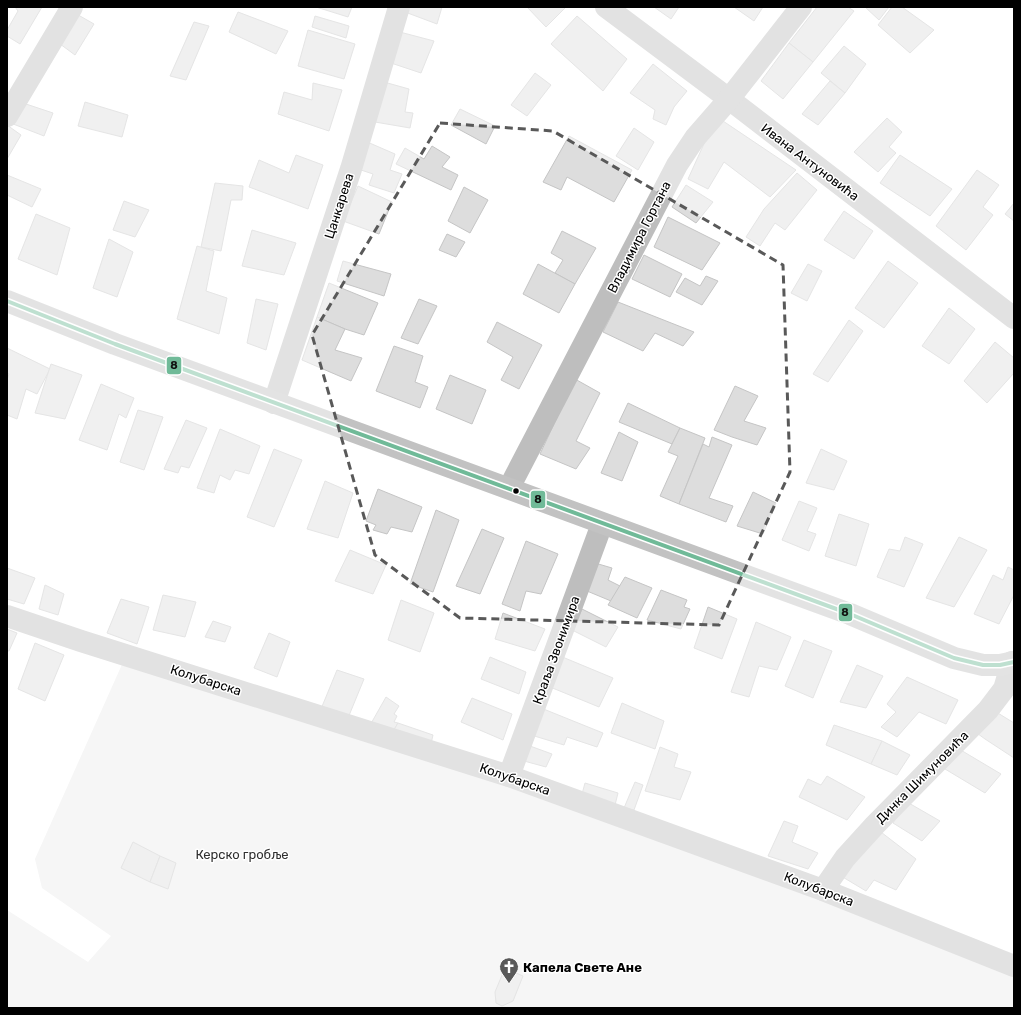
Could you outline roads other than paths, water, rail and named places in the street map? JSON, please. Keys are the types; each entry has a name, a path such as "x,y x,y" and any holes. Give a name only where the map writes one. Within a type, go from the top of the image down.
{"street":[{"path":"7,116 72,7"},
{"name":"Цанкарева","path":"274,403 351,170 399,7"},
{"name":"Ивана Антуновића","path":"606,7 1013,316"},
{"name":"Владимира Гортана","path":"510,488 677,165 695,138 729,99 801,7"},
{"path":"7,301 114,344 850,614 954,658 984,665 1000,665 1013,662"},
{"name":"Краља Звонимира","path":"509,776 602,524"},
{"name":"Колубарска","path":"7,616 81,641 509,776 823,890 1014,966"},
{"name":"Динка Шимуновића","path":"823,890 845,858 874,825 988,710 1004,689 1013,662"}],"place":[{"name":"Капела Свете Ане","path":"509,984"}],"park label":[{"name":"Керско гробље","path":"242,854"}]}
